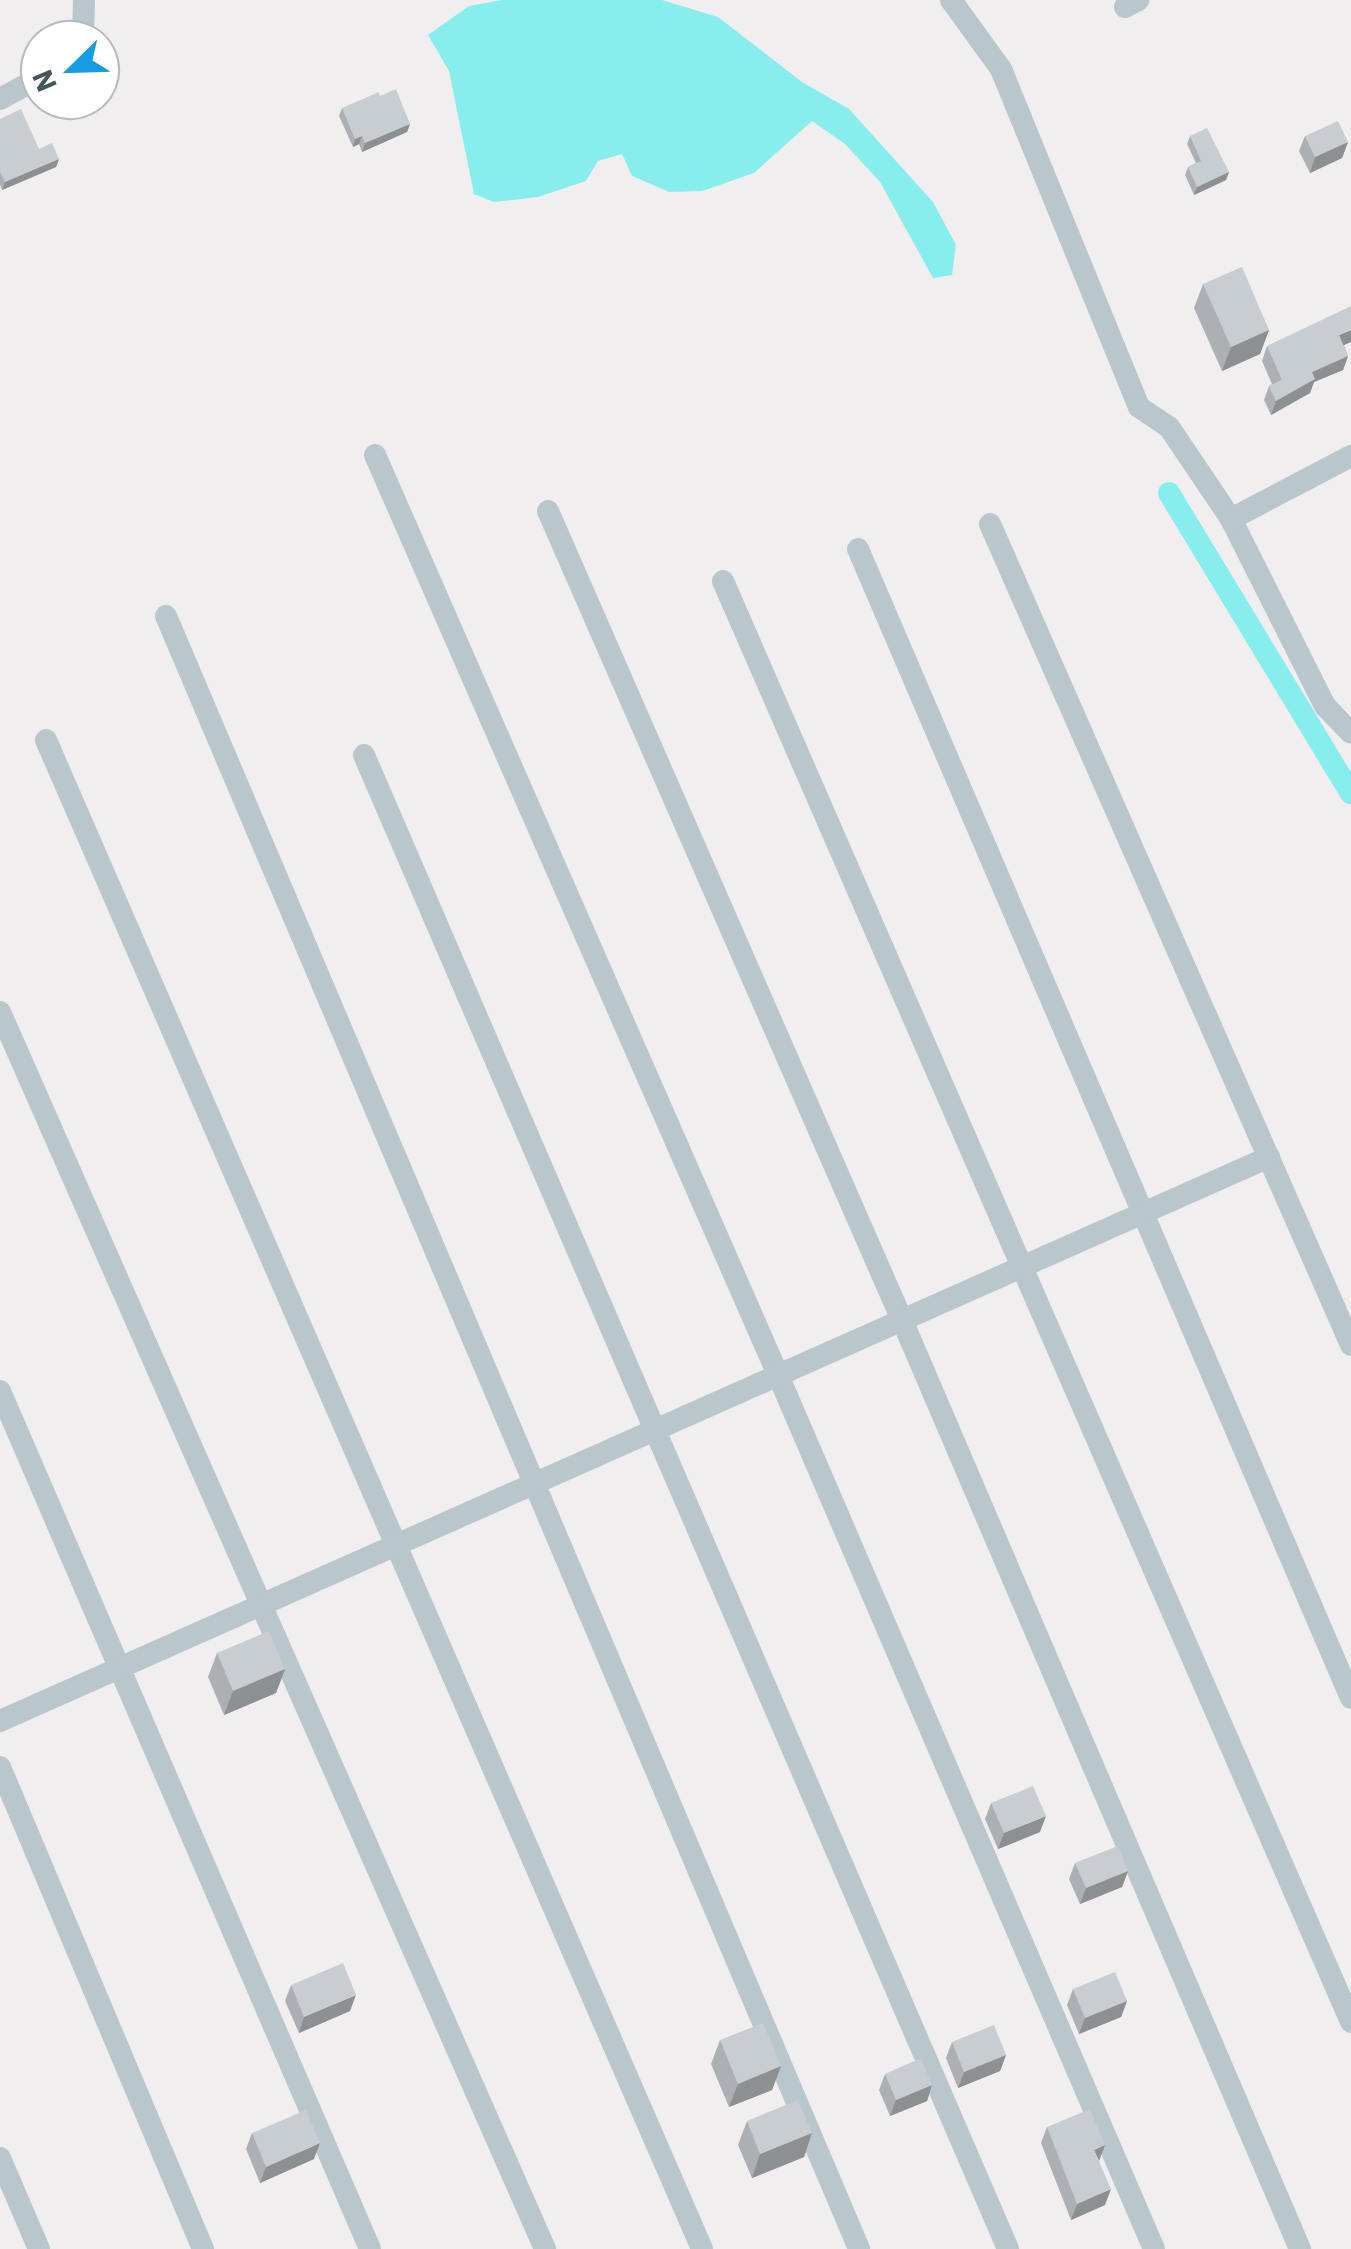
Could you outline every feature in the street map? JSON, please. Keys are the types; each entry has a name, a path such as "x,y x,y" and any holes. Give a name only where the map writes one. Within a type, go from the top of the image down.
{"street":[{"path":"951,0 1001,69 1139,408 1169,427 1231,519 1325,706 1351,733"},
{"path":"375,456 778,1375 1154,2249"},
{"path":"1231,519 1351,456"},
{"path":"548,511 902,1320 1300,2249"},
{"path":"990,524 1351,1345"},
{"path":"858,549 1351,1698"},
{"path":"724,581 1351,2022"},
{"path":"166,616 859,2249"},
{"path":"46,740 399,1543 702,2249"},
{"path":"364,755 1008,2249"},
{"path":"0,1012 545,2249"},
{"path":"0,1720 1269,1156"},
{"path":"0,1391 370,2249"},
{"path":"0,1767 203,2249"},
{"path":"0,2158 39,2249"}],"water":[{"path":"502,0 662,0 718,17 802,82 849,109 933,202 956,245 952,275 933,278 880,182 845,144 812,121 754,173 702,191 669,192 632,176 622,154 598,161 586,181 538,197 494,202 474,194 449,71 428,35 469,6"}],"building":[{"path":"396,89 410,124 365,143 362,136 355,139 342,108"},
{"path":"20,109 20,120 26,120 39,149 52,143 59,159 5,182 0,172 0,119"},
{"path":"1338,121 1348,142 1315,157 1305,136"},
{"path":"1207,128 1229,172 1197,187 1188,167 1201,161 1190,136"},
{"path":"1242,267 1269,330 1231,347 1203,284"},
{"path":"1351,306 1351,330 1339,335 1348,356 1312,372 1315,379 1276,401 1269,386 1282,380 1267,346"},
{"path":"269,1631 285,1669 233,1691 217,1653"},
{"path":"1033,1786 1046,1816 1004,1833 991,1803"},
{"path":"1118,1846 1128,1871 1086,1888 1075,1863"},
{"path":"343,1963 356,1995 304,2017 291,1985"},
{"path":"1115,1972 1127,2001 1085,2018 1073,1989"},
{"path":"763,2023 781,2066 738,2084 720,2040"},
{"path":"994,2025 1006,2055 964,2072 952,2042"},
{"path":"921,2058 932,2085 896,2100 885,2074"},
{"path":"798,2100 812,2133 760,2154 747,2121"},
{"path":"1090,2109 1105,2145 1094,2150 1111,2189 1077,2204 1047,2127"},
{"path":"306,2110 320,2143 266,2167 252,2133"}],"waterway":[{"path":"1169,493 1351,793"}]}
